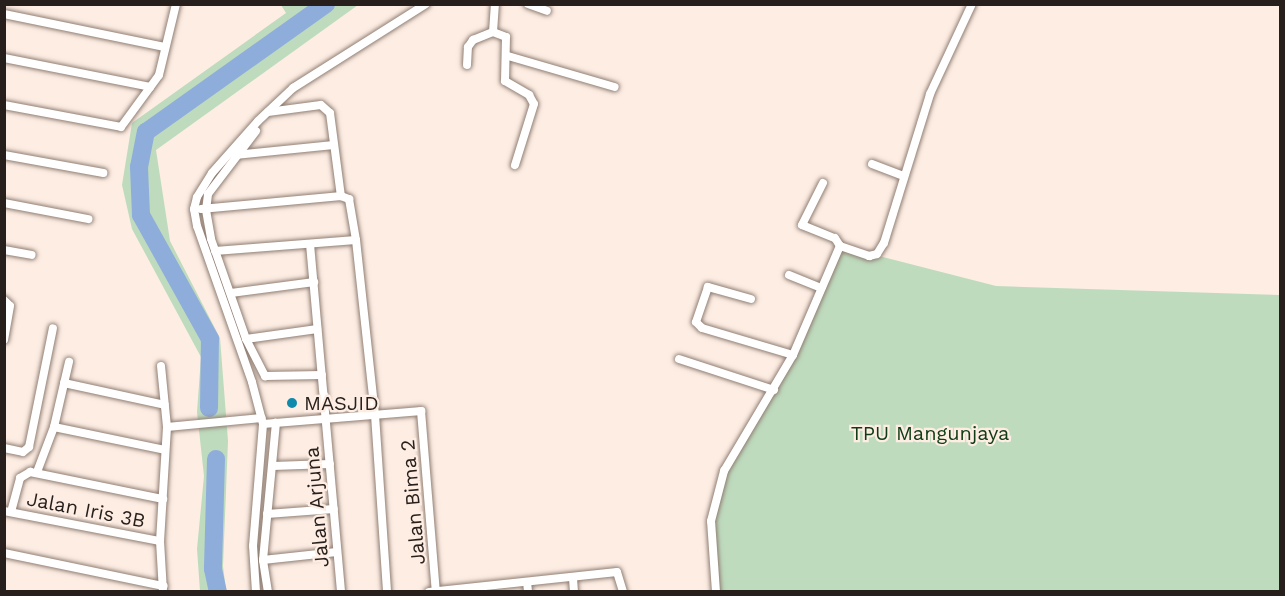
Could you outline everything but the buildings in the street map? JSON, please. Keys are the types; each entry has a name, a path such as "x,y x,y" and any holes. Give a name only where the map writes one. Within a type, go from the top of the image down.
{"street":[{"path":"4,105 117,128 125,124 159,75 176,4"},
{"path":"256,591 253,546 263,421 194,209 200,191 228,156 293,88 426,4"},
{"path":"493,32 495,4"},
{"path":"528,4 547,11"},
{"path":"823,183 802,225 835,238 840,246 861,255 877,254 892,227 903,176 930,94 972,4"},
{"path":"4,14 165,47"},
{"path":"467,65 470,43 493,32 506,37 508,56 505,81 529,95 534,104 516,165"},
{"path":"508,56 615,87"},
{"path":"4,58 150,87"},
{"path":"322,375 265,376 246,339 215,251 206,210 213,184 238,155 268,113 321,105 330,113 341,196"},
{"path":"228,156 333,145"},
{"path":"4,155 103,173"},
{"path":"873,164 903,176"},
{"path":"194,209 206,210 341,196 350,199 375,415 387,591"},
{"path":"4,203 88,219"},
{"path":"215,251 356,240"},
{"name":"Jalan Arjuna","path":"310,244 341,591"},
{"path":"716,591 711,522 724,471 793,355 840,246"},
{"path":"4,250 32,255"},
{"path":"789,275 822,288"},
{"path":"231,293 314,282"},
{"path":"751,299 708,287 696,322 702,328 793,355"},
{"path":"4,300 10,306 4,339"},
{"path":"4,448 23,452 29,447 54,328"},
{"path":"246,339 317,329"},
{"path":"679,359 774,390"},
{"path":"37,471 54,427 69,362"},
{"path":"4,553 164,589 160,541 167,427 161,366"},
{"path":"63,383 165,405"},
{"name":"Jalan Bima 2","path":"375,415 421,411 434,591"},
{"path":"167,427 233,421 276,423 375,415"},
{"path":"268,591 263,560 276,423"},
{"path":"54,427 165,450"},
{"path":"273,466 330,464"},
{"path":"8,512 20,478 37,471 163,499"},
{"path":"267,514 333,508"},
{"name":"Jalan Iris 3B","path":"8,512 160,541"},
{"path":"263,560 338,552"},
{"path":"434,591 528,587 573,578 578,574 617,572 623,591"},
{"path":"573,578 574,591"}],"green space":[{"path":"281,5 358,5 156,150 170,241 220,338 228,441 223,566 226,591 200,591 197,549 204,476 197,412 201,357 132,229 122,185 132,123 286,13"},
{"name":"TPU Mangunjaya","path":"840,246 996,286 1280,295 1280,591 716,592 711,521 724,471 774,390"}],"waterway":[{"path":"209,408 210,339 141,215 139,167 146,132 326,4"},
{"path":"216,459 213,569 218,592"}],"place":[{"name":"MASJID","path":"292,403"}]}
